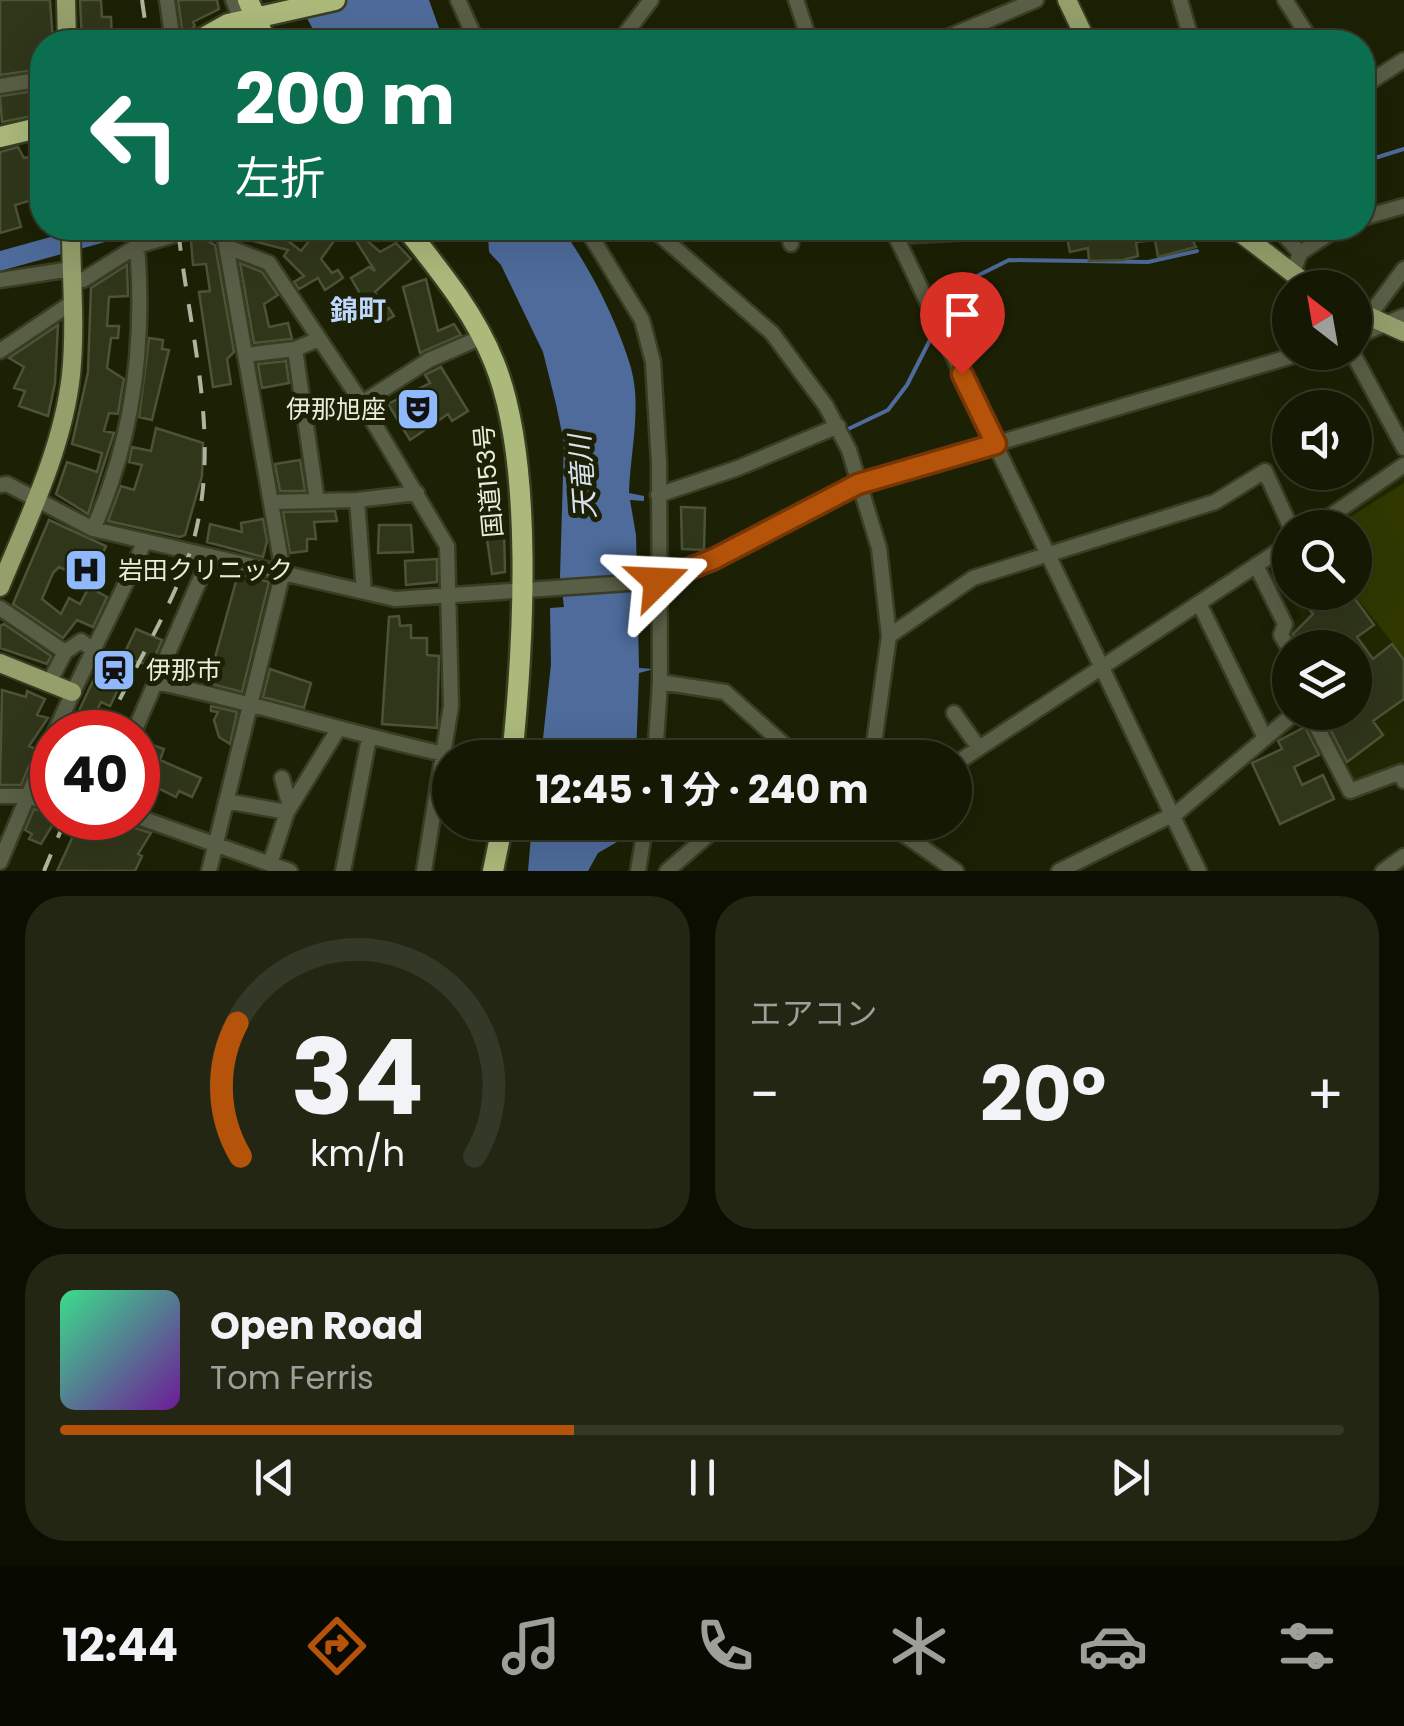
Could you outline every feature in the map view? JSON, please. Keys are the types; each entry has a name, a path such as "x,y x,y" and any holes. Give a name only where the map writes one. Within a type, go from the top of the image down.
{"highway":[{"path":"248,22 335,0"},
{"path":"0,137 30,130"},
{"name":"国道153号","path":"415,240 460,298 482,337 502,386 512,430 526,588 513,740"},
{"path":"493,871 499,840"}],"main road":[{"path":"66,0 66,30"},
{"path":"1068,0 1081,30"},
{"path":"0,587 36,499 66,405 73,302 70,240"},
{"path":"1249,240 1286,270"},
{"path":"1372,316 1399,324"},
{"path":"0,663 72,692"}],"street":[{"path":"167,0 171,30"},
{"path":"233,0 248,22"},
{"path":"458,0 472,30"},
{"path":"628,30 651,0"},
{"path":"796,0 806,30"},
{"path":"965,30 1036,0"},
{"path":"1180,0 1189,30"},
{"path":"1286,0 1305,30"},
{"path":"1375,79 1404,60"},
{"path":"0,86 30,81"},
{"path":"1375,214 1404,206"},
{"path":"0,280 71,270 84,280 137,246 157,240"},
{"path":"209,871 283,572 227,240"},
{"path":"593,240 642,320 649,341 656,396 660,682 656,740"},
{"path":"666,240 772,333 838,426 879,548 889,636 875,740"},
{"path":"790,240 791,244"},
{"path":"898,240 1199,871"},
{"path":"1289,240 1300,253"},
{"path":"1294,270 1300,253 1320,240"},
{"path":"93,528 114,472 139,359 137,246"},
{"path":"230,248 270,263 362,403 447,546 452,671 445,740"},
{"path":"1372,303 1404,269"},
{"path":"0,351 73,302"},
{"path":"1372,333 1399,324"},
{"path":"362,403 429,360 482,337"},
{"path":"245,355 295,349 319,339"},
{"path":"295,349 317,501"},
{"path":"2,483 93,528 395,599 656,581 714,559 858,484 1272,362"},
{"path":"1362,370 1404,448"},
{"path":"658,495 838,426"},
{"path":"1338,510 1404,465"},
{"path":"889,636 973,578 1214,502 1265,471 1283,510"},
{"path":"271,502 357,500 417,493"},
{"path":"357,500 364,592"},
{"path":"65,710 92,649 105,634 144,543"},
{"path":"972,753 1272,555"},
{"path":"143,710 210,556"},
{"path":"1256,565 1285,624 1283,630"},
{"path":"1199,602 1266,738"},
{"path":"0,608 65,652"},
{"path":"50,683 65,652 81,642 92,649"},
{"path":"155,682 250,702 369,738 432,751"},
{"path":"660,682 725,692 777,740"},
{"path":"954,713 979,748"},
{"path":"270,864 288,809 339,728"},
{"path":"1059,871 1172,814 1275,730"},
{"path":"1318,730 1350,792 1401,772 1404,781"},
{"path":"343,871 369,738"},
{"path":"282,778 288,809"},
{"path":"0,862 30,791"},
{"path":"0,796 28,796"},
{"path":"226,801 288,809"},
{"path":"424,871 432,824"},
{"path":"160,826 290,871"},
{"path":"638,871 643,840"},
{"path":"667,871 702,840"},
{"path":"912,840 956,871"},
{"path":"1383,871 1404,856"}],"shaded area":[{"path":"1404,472 1404,773 1350,787 1322,730 1372,730 1372,630 1288,630 1301,617 1297,610 1372,610 1372,510 1348,510"},
{"path":"1404,483 1404,657 1367,610 1372,610 1372,510 1361,510"}],"water":[{"path":"297,0 429,0 440,30 313,30"},
{"path":"40,240 112,240 0,271 0,251"},
{"name":"天竜川","path":"488,240 569,240 602,295 631,368 635,415 629,493 644,496 644,501 630,500 636,535 639,668 654,669 639,673 637,740 543,740 551,664 550,608 564,607 560,576 564,443 543,352 501,265 489,252"},
{"path":"531,840 621,840 598,853 588,871 528,871"}],"building":[{"path":"0,0 50,0 52,30 30,30 30,71 0,75"},
{"path":"80,0 101,0 102,17 111,17 112,30 81,30"},
{"path":"178,0 217,0 219,9 193,22 195,26 190,30 182,30"},
{"path":"30,92 30,116 2,122 0,96"},
{"path":"18,147 24,158 30,157 30,201 15,205 21,227 0,233 0,152"},
{"path":"206,240 215,245 234,352 227,359 231,384 213,387 199,292 210,291 206,264 193,265 191,241"},
{"path":"249,240 287,240 301,251 310,240 333,240 321,259 332,273 338,270 343,278 325,290 318,278 299,289 294,282 304,276 284,256 288,250"},
{"path":"356,240 366,240 380,252 396,243 411,259 375,292 382,307 387,305 394,316 378,325 351,278 369,267 375,271"},
{"path":"1067,240 1155,240 1136,242 1138,256 1123,260 1089,261 1088,248 1070,252"},
{"path":"1155,240 1192,240 1196,247 1158,257"},
{"path":"240,263 262,272 278,295 264,304 269,327 288,323 292,339 254,343"},
{"path":"127,265 128,296 109,297 107,326 119,326 118,338 111,338 107,368 124,379 118,414 109,413 104,431 114,433 88,514 56,494 67,462 97,472 102,453 72,444 88,372 91,288"},
{"path":"426,279 438,331 454,324 461,335 420,353 403,287"},
{"path":"58,325 55,383 48,416 19,406 25,391 14,388 24,367 9,358"},
{"path":"149,338 163,340 162,349 169,350 152,420 139,417"},
{"path":"286,361 289,383 262,388 258,364"},
{"name":"伊那旭座","path":"441,367 468,411 452,421 448,414 410,440 388,404 430,383 425,375"},
{"path":"156,428 203,443 202,476 185,535 180,537 108,521 121,486 134,490 142,465 129,462 132,447 151,451"},
{"path":"300,460 305,491 280,491 275,464"},
{"path":"681,507 705,508 704,550 682,549"},
{"path":"335,511 337,521 314,522 316,539 307,539 307,551 290,553 283,512"},
{"path":"263,519 267,541 263,557 207,542 210,524 242,532 241,523"},
{"path":"49,520 106,546 90,581 59,567 53,573 42,599 61,614 69,598 80,604 89,587 107,597 93,627 77,620 63,638 13,604"},
{"path":"379,525 411,525 413,552 378,553"},
{"path":"504,530 505,572 492,574 486,532"},
{"path":"437,559 437,582 406,585 405,561"},
{"path":"238,574 269,582 242,692 208,683"},
{"path":"1310,610 1363,610 1374,625 1367,630 1297,630 1313,614"},
{"path":"399,616 400,626 411,625 411,638 427,638 427,655 439,656 437,728 382,724 389,617"},
{"path":"4,624 51,656 47,664 0,648 0,626"},
{"path":"136,629 162,640 151,666 132,660 110,706 101,702 97,710 79,710 107,651 122,658"},
{"path":"1392,644 1404,660 1404,699 1373,721 1383,735 1347,762 1331,730 1372,730 1372,658"},
{"path":"270,669 311,683 304,708 263,697"},
{"path":"2,690 26,697 27,691 45,699 40,710 30,710 30,763 21,785 0,785"},
{"path":"211,706 237,712 230,744 219,737 214,720 218,712 211,711"},
{"path":"1306,730 1319,755 1294,767 1302,785 1323,775 1334,799 1280,824 1252,763 1282,749 1278,741"},
{"path":"160,760 201,778 192,797 179,791 176,797 160,789"},
{"path":"71,840 147,840 138,854 142,856 135,871 57,871"}],"waterway":[{"path":"1375,158 1404,149"},
{"path":"946,313 971,279 1009,260 1148,262 1197,251"},
{"path":"844,431 888,410 907,385 932,336"},
{"path":"807,446 835,435"}],"railway":[{"path":"142,0 146,30"},
{"path":"115,710 174,592 192,546 201,506 201,387 180,240"},
{"path":"44,871 57,840"}],"place":[{"name":"伊那旭座","path":"418,409"},
{"name":"岩田クリニック","path":"86,570"},
{"name":"伊那市","path":"114,670"}],"district":[{"name":"錦町","path":"358,310"}],"route":[{"path":"658,581 714,559 858,484 996,444 962,374"}]}
